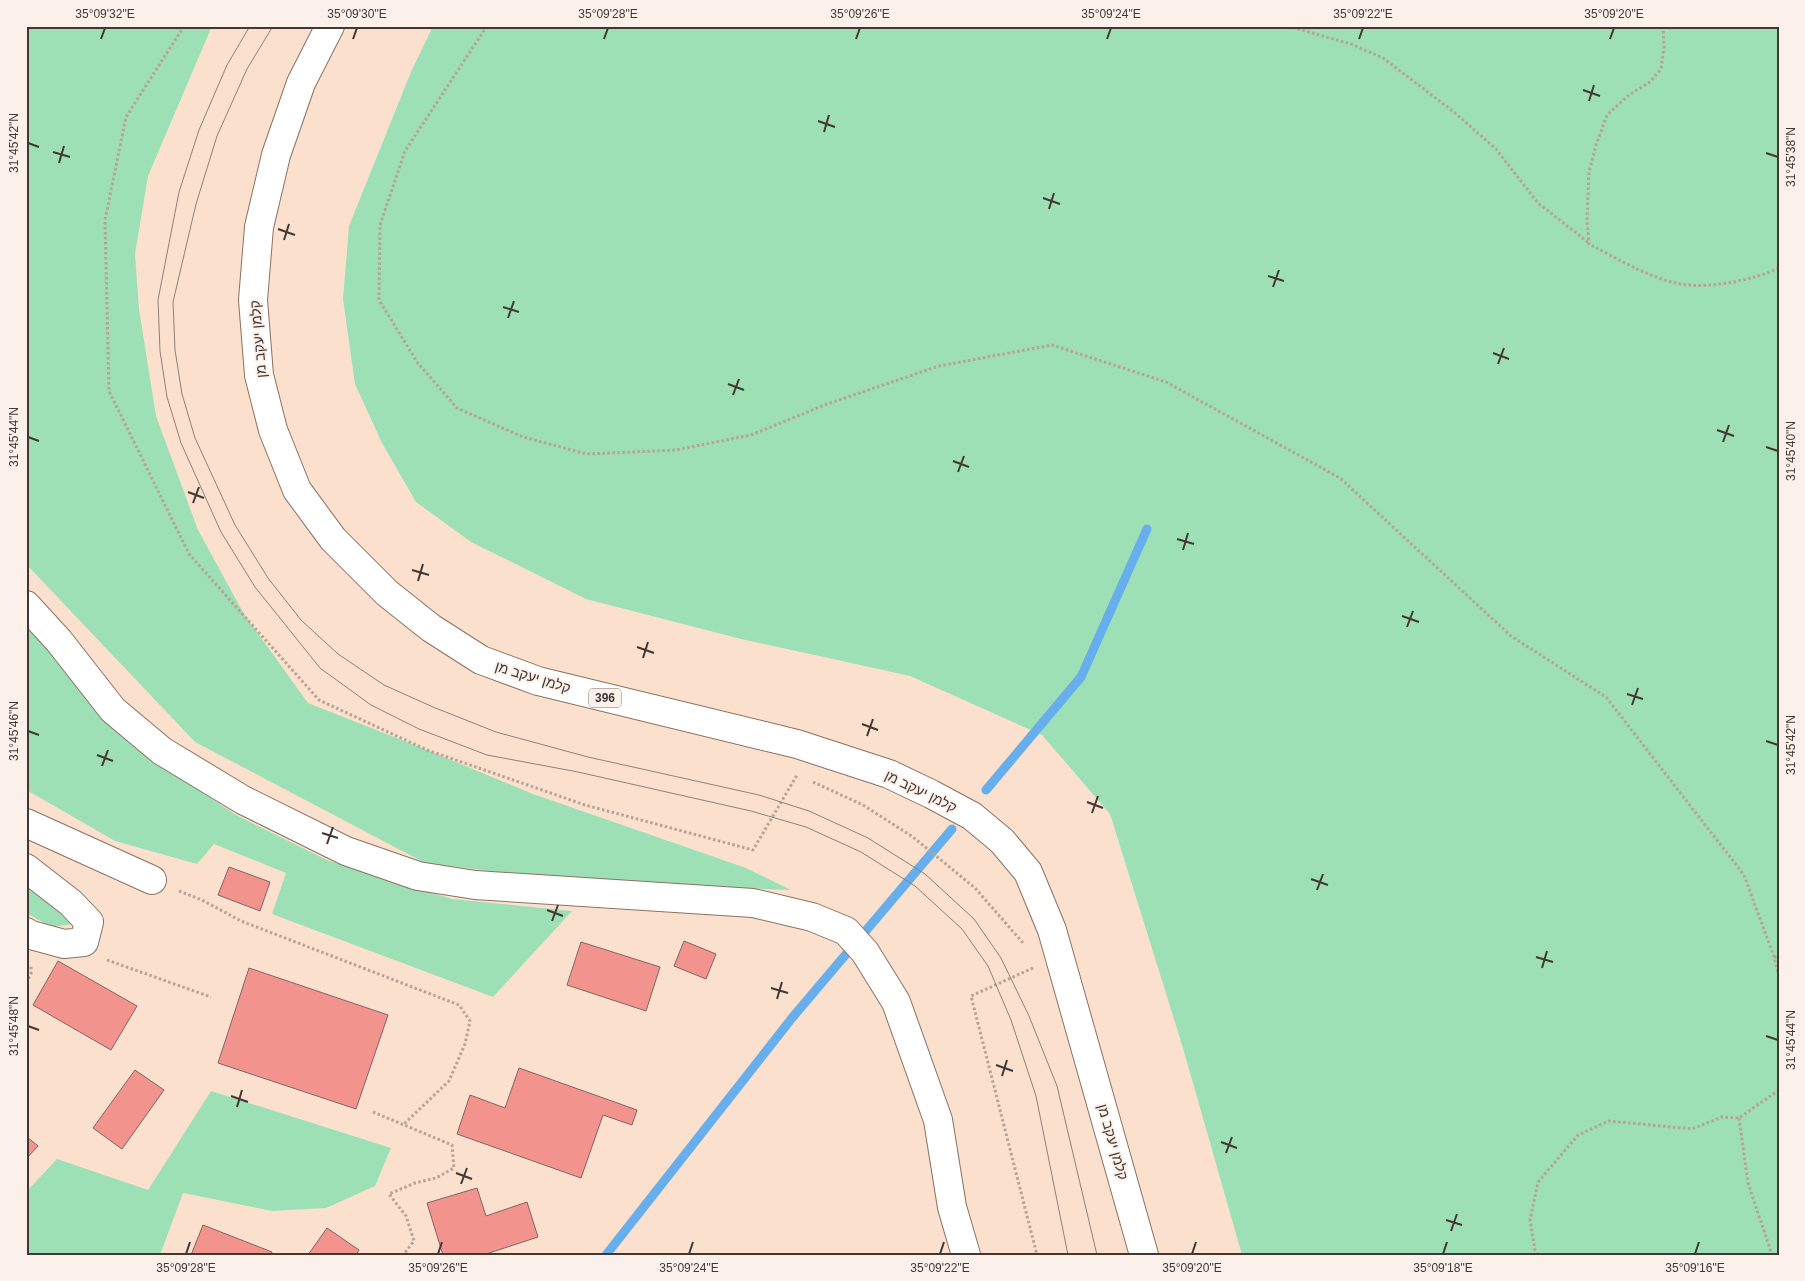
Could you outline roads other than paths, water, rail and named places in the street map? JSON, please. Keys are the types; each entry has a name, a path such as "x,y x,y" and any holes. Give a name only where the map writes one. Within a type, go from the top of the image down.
{"main road":[{"name":"קלמן יעקב מן","path":"330,26 301,83 276,155 259,227 253,300 259,375 273,430 297,490 334,539 387,594 431,628 481,660 538,681 797,744 889,774 972,816 1002,841 1028,872 1052,930 1144,1255"},
{"path":"26,605 59,641 113,710 162,751 242,800 346,851 418,876 475,885 753,903 812,917 846,931 865,952 896,1002 938,1120 952,1207 966,1255"},
{"path":"26,823 152,880"},
{"path":"26,868 71,903 89,922 84,942 64,944 26,932"}],"waterway":[{"path":"986,790 1081,677 1147,529"},
{"path":"606,1255 792,1018 952,829"}],"tram line":[{"path":"250,26 227,65 199,130 179,192 158,300 160,351 167,397 181,443 221,532 255,587 320,668 371,705 419,729 487,755 578,772 751,811 806,827 861,852 915,886 962,929 988,966 1011,1020 1036,1096 1068,1255"},
{"path":"273,26 247,69 217,136 196,204 173,302 175,350 182,394 195,438 235,525 268,578 301,620 338,654 384,685 496,732 588,757 759,795 809,811 868,838 925,874 974,919 1001,958 1029,1016 1057,1086 1097,1255"}]}
